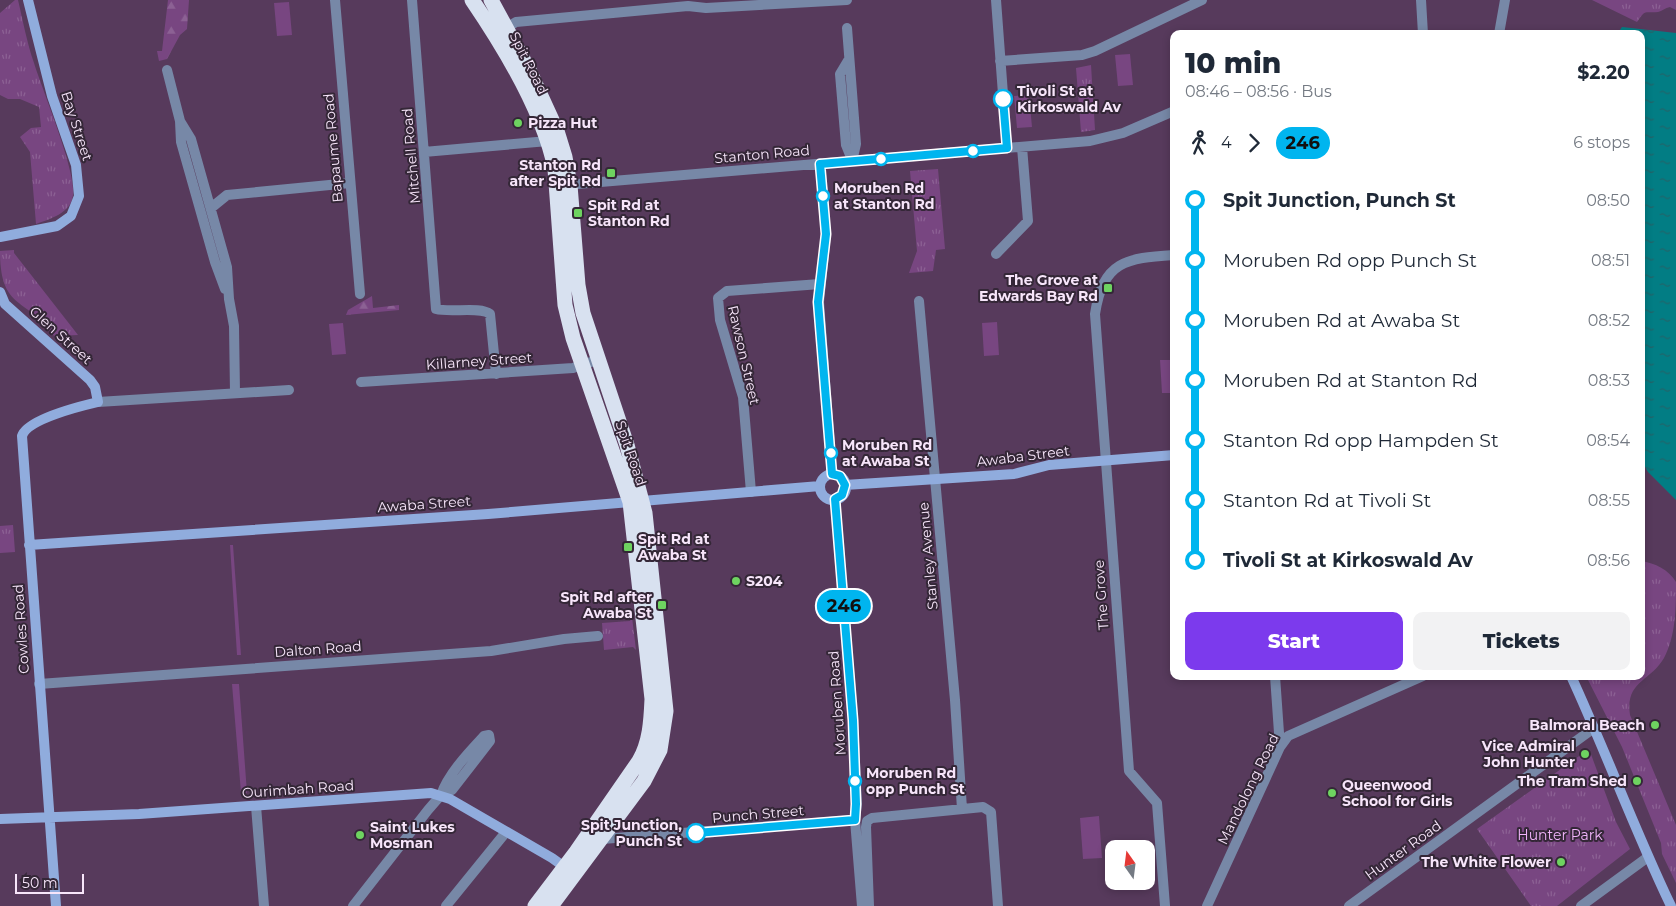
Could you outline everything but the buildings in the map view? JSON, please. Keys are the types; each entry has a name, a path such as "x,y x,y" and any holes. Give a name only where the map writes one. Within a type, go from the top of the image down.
{"highway":[{"name":"Spit Road","path":"472,0 502,31 557,131 566,157 563,186 562,291 569,324 583,366 636,502 652,699 650,728 644,752 639,761 570,871 551,906"},
{"name":"Spit Road","path":"492,0 523,85 548,141 563,186 586,328 627,445 666,711 665,728 654,764 602,839 535,906"}],"street":[{"name":"Bay Street","path":"0,237 57,226 71,216 79,196 76,165 52,96 28,0"},
{"name":"Bapaume Road","path":"335,0 360,294"},
{"name":"Mitchell Road","path":"412,0 436,309 448,312 484,310 490,314 496,374"},
{"path":"688,6 705,0"},
{"path":"502,31 519,22 688,6 706,8 846,0"},
{"path":"996,0 1007,148"},
{"path":"1000,61 1082,55 1095,51 1202,0"},
{"path":"1421,0 1424,30"},
{"path":"1500,30 1505,0"},
{"path":"847,28 848,59 840,74 846,145 852,161"},
{"path":"167,70 180,121 184,151 215,262 229,299"},
{"name":"Stanton Road","path":"563,186 1022,147 1110,137 1170,113"},
{"path":"180,121 192,139 227,267 229,299 234,326 235,393"},
{"path":"424,152 548,141"},
{"path":"996,254 1028,221 1022,147"},
{"path":"820,164 826,234 818,302 832,474"},
{"path":"211,208 227,195 350,183"},
{"name":"The Grove","path":"1165,906 1157,803 1129,771 1095,314 1100,291 1109,274 1121,265 1134,260 1170,256"},
{"name":"Rawson Street","path":"751,492 743,397 720,320 718,298 727,291 820,284"},
{"name":"Glen Street","path":"0,292 5,304 90,380 95,387 98,402"},
{"name":"Stanley Avenue","path":"919,301 955,700 962,809"},
{"name":"Killarney Street","path":"361,382 496,374 583,366 597,360"},
{"path":"98,402 289,390"},
{"name":"Cowles Road","path":"56,906 22,441 24,431 30,425 98,402"},
{"name":"Awaba Street","path":"845,485 1014,474 1048,465 1170,455"},
{"path":"832,474 840,476 845,485 842,495 835,499 826,497 820,486 825,477 832,474"},
{"name":"Awaba Street","path":"29,545 636,502 820,486"},
{"name":"Moruben Road","path":"835,499 853,720 855,820 862,906"},
{"name":"Dalton Road","path":"39,684 491,652 564,638 598,636"},
{"path":"1275,680 1280,748"},
{"name":"Mandolong Road","path":"1207,906 1280,748 1293,732 1406,680"},
{"path":"1573,680 1648,858 1671,906"},
{"name":"Hunter Road","path":"1350,906 1594,728"},
{"path":"353,906 441,795 444,786 478,743 484,736 489,735 490,741 453,788 441,795"},
{"name":"Ourimbah Road","path":"0,820 431,794 441,795 570,871"},
{"path":"256,806 264,906"},
{"path":"869,906 867,821 872,818 988,808 991,812 998,906"},
{"name":"Punch Street","path":"602,839 855,820"},
{"path":"446,906 506,832"},
{"path":"1581,906 1648,858"}],"green space":[{"path":"15,0 18,0 27,40 65,150 73,184 71,201 64,211 36,224 30,152 20,137 31,128 41,127 39,107 20,99 8,99 0,95 0,13"},
{"path":"168,0 189,0 187,29 180,35 167,59 159,61 157,51 162,51"},
{"path":"1592,0 1676,0 1676,10 1670,7 1658,12 1645,12 1637,22"},
{"path":"289,2 292,35 277,36 274,3"},
{"path":"1130,54 1133,85 1118,86 1115,55"},
{"path":"1091,65 1095,130 1081,132 1076,68"},
{"path":"1029,95 1032,127 1017,128 1014,96"},
{"path":"938,169 945,249 936,250 933,271 909,273 917,251 910,171"},
{"path":"14,250 14,253 78,335 54,336 44,323 10,294 1,271 0,251"},
{"path":"372,296 373,308 399,305 399,310 346,315 348,310"},
{"path":"997,322 999,355 984,356 982,323"},
{"path":"343,323 346,354 332,355 329,324"},
{"path":"1160,360 1170,360 1170,393 1162,393"},
{"path":"13,525 15,552 0,553 0,526"},
{"path":"230,545 233,545 241,655 237,655"},
{"path":"1645,562 1661,568 1670,574 1676,582 1676,602 1671,640 1664,658 1645,678"},
{"path":"632,617 636,650 633,647 604,650 602,623 630,621"},
{"path":"1588,680 1643,680 1631,695 1629,704 1630,715 1676,825 1676,883 1662,854 1661,843 1622,747"},
{"path":"232,684 239,684 247,793 241,793"},
{"name":"Hunter Park","path":"1589,749 1616,822 1630,849 1557,906 1531,906 1477,829"},
{"path":"1099,816 1102,858 1083,859 1080,818"}],"water":[{"path":"1622,27 1676,33 1676,500 1645,467 1645,30 1620,30"}],"bus line":[{"name":"246","path":"696,833 855,820 853,720 835,499 842,495 845,485 843,478 832,474 818,302 826,245 820,164 1007,148 1003,99"}],"place":[{"name":"Tivoli St at Kirkoswald Av","path":"1003,99"},
{"name":"Pizza Hut","path":"518,123"},
{"name":"Stanton Rd after Spit Rd","path":"611,173"},
{"name":"Moruben Rd at Stanton Rd","path":"823,196"},
{"name":"Spit Rd at Stanton Rd","path":"578,213"},
{"name":"The Grove at Edwards Bay Rd","path":"1108,288"},
{"name":"Moruben Rd at Awaba St","path":"831,453"},
{"name":"Spit Rd at Awaba St","path":"628,547"},
{"name":"S204","path":"736,581"},
{"name":"Spit Rd after Awaba St","path":"662,605"},
{"name":"Balmoral Beach","path":"1655,725"},
{"name":"Vice Admiral John Hunter","path":"1585,754"},
{"name":"Moruben Rd opp Punch St","path":"855,781"},
{"name":"The Tram Shed","path":"1637,781"},
{"name":"Queenwood School for Girls","path":"1332,793"},
{"name":"Spit Junction, Punch St","path":"696,833"},
{"name":"Saint Lukes Mosman","path":"360,835"},
{"name":"The White Flower","path":"1561,862"}]}
